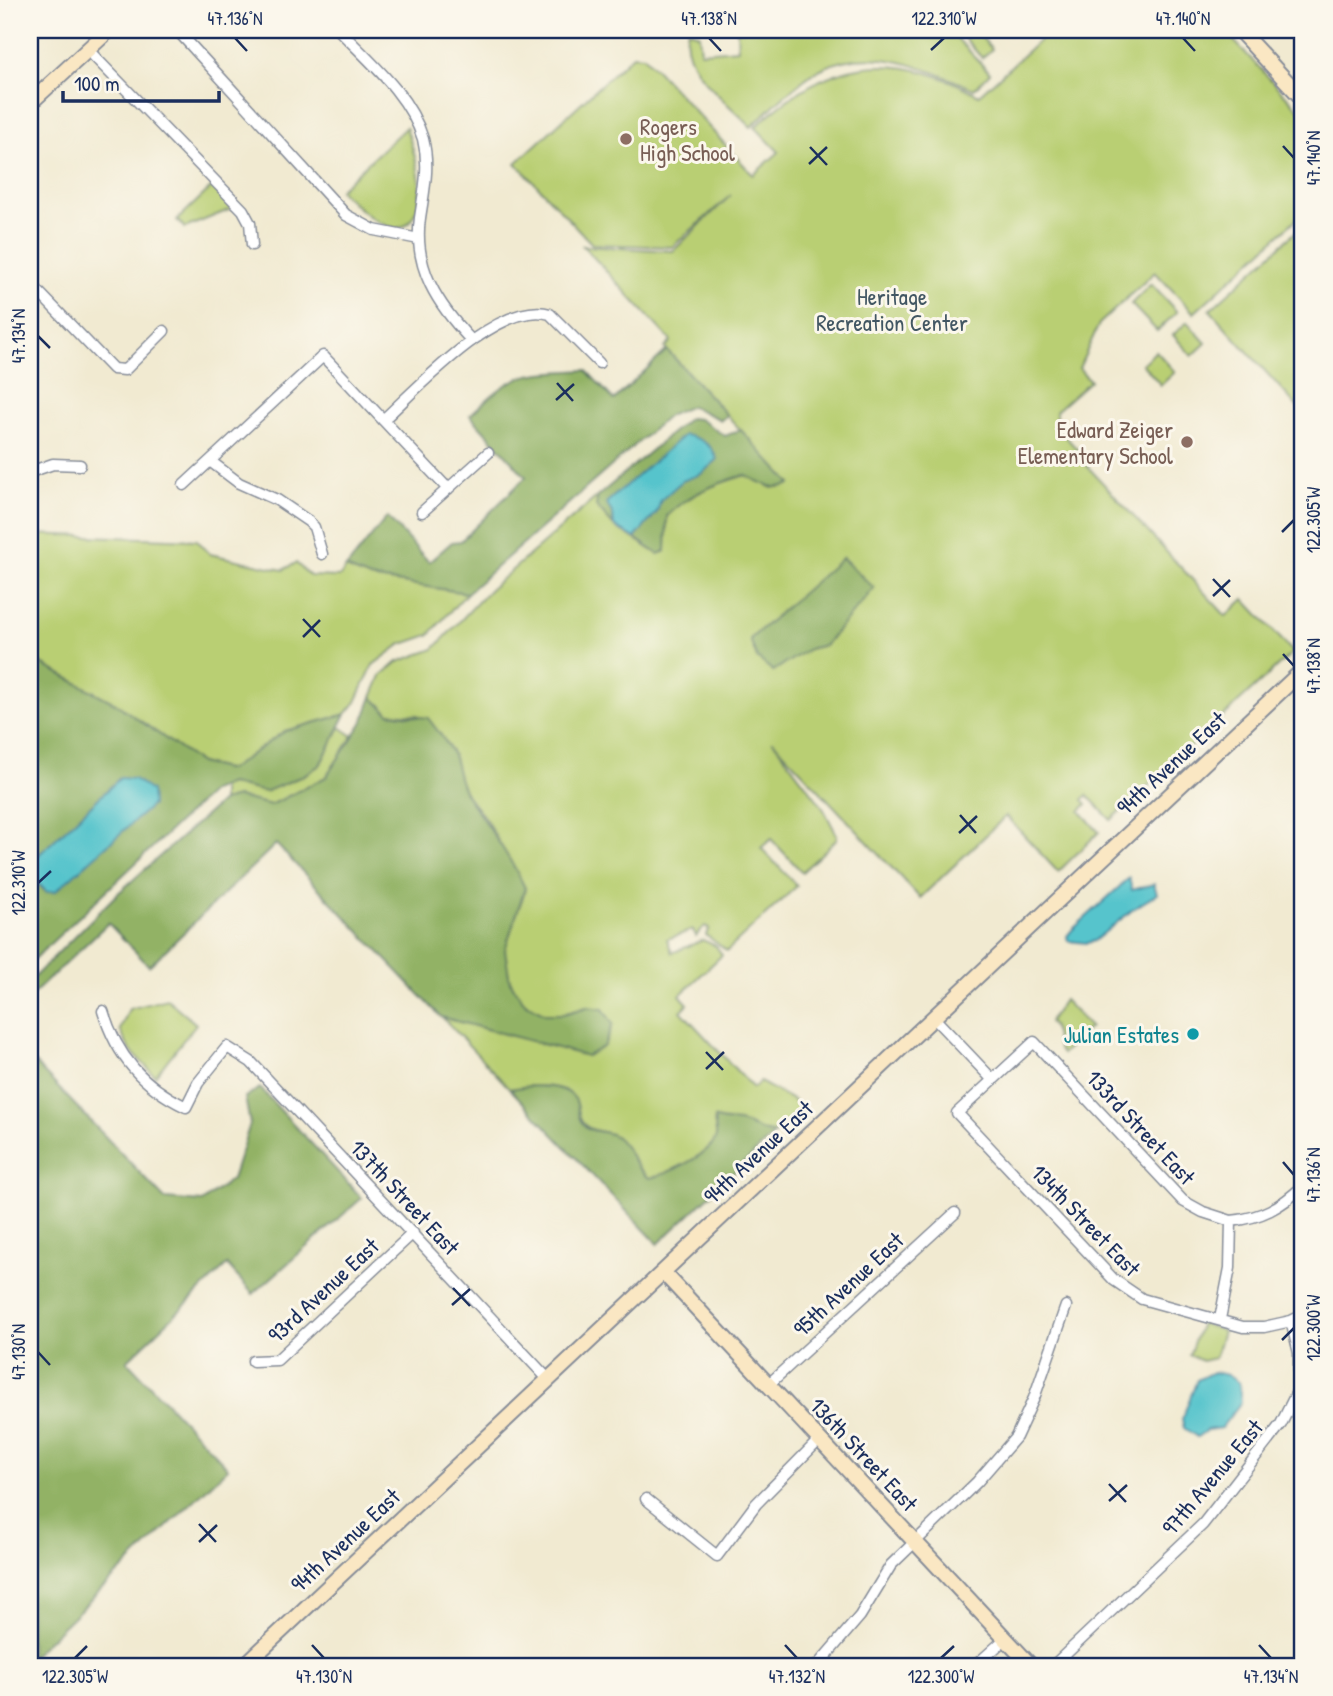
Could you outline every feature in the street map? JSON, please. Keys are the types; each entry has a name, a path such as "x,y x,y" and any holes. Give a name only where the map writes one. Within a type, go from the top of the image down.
{"main road":[{"path":"30,103 109,30"},
{"path":"1239,30 1303,99"},
{"name":"94th Avenue East","path":"251,1664 1303,670"},
{"name":"136th Street East","path":"663,1272 1031,1666"}],"street":[{"path":"177,30 346,215 374,230 419,239"},
{"path":"339,30 405,102 422,138 427,176 419,239 424,271 436,300 471,340"},
{"path":"88,50 243,210 250,223 252,245"},
{"path":"30,283 109,365 125,370 164,331"},
{"path":"383,420 471,340 524,312 540,311 558,320 599,363"},
{"path":"184,485 323,356 448,489"},
{"path":"422,512 488,453"},
{"path":"210,461 239,484 277,500 307,520 314,527 322,554"},
{"path":"30,472 53,464 80,465"},
{"name":"137th Street East","path":"103,1011 116,1046 136,1074 167,1098 186,1107 198,1083 227,1047 251,1062 549,1380"},
{"path":"934,1018 993,1080"},
{"name":"133rd Street East","path":"993,1080 1034,1042 1182,1200 1231,1221"},
{"name":"134th Street East","path":"993,1080 957,1113 1114,1280 1131,1294 1253,1328 1292,1321"},
{"path":"1220,1319 1230,1268 1231,1221 1267,1213 1303,1186"},
{"name":"95th Avenue East","path":"769,1384 955,1213"},
{"name":"93rd Avenue East","path":"253,1361 277,1360 413,1233"},
{"path":"817,1666 860,1616 891,1565 977,1482 1016,1437 1034,1398 1066,1306"},
{"path":"1292,1321 1303,1315"},
{"name":"97th Avenue East","path":"1053,1666 1203,1524 1281,1424 1299,1388 1299,1353 1292,1321"},
{"path":"646,1499 716,1556 756,1504 820,1439"},
{"path":"975,1666 1005,1639"},
{"path":"1292,1666 1303,1656"}],"green space":[{"path":"688,30 699,34 701,52 738,49 737,31 747,30 949,30 990,73 974,89 900,62 861,58 842,61 805,79 751,127 718,96 697,71 687,44"},
{"path":"957,30 975,30 992,49 982,58"},
{"name":"Heritage Recreation Center","path":"1051,30 1224,30 1303,114 1303,213 1194,313 1155,272 1099,324 1079,368 1090,381 1056,411 1056,426 1085,458 1087,466 1226,616 1244,599 1293,652 1111,820 1087,795 1083,800 1087,804 1080,811 1099,832 1058,872 1006,816 920,898 772,740 822,806 837,835 836,840 802,872 771,839 761,848 797,886 727,951 706,935 709,928 705,926 696,936 693,930 667,939 672,953 703,940 716,946 722,955 680,995 688,1004 681,1011 753,1088 760,1082 793,1100 802,1109 776,1133 742,1123 714,1119 716,1136 706,1150 666,1173 649,1178 615,1137 590,1128 582,1122 576,1101 571,1095 564,1090 546,1086 510,1089 442,1017 587,1056 587,1007 561,1014 545,1014 528,1005 514,989 507,969 505,949 525,888 485,818 466,795 457,776 454,757 418,715 389,713 372,697 381,676 398,662 434,649 489,590 598,496 597,506 614,526 658,554 666,551 667,516 694,495 746,475 772,488 790,484 665,348 671,341 583,246 673,251 731,195 672,247 592,244 516,163 633,55 644,56 753,175 779,152 755,127 781,104 834,74 889,66 917,70 979,95","holes":["843,558 874,588 825,645 809,649"]},
{"path":"406,127 419,175 419,200 410,221 397,228 384,225 370,217 339,190"},
{"path":"215,184 236,207 185,228 177,220"},
{"path":"1303,225 1303,413 1210,310"},
{"path":"1151,284 1177,312 1157,331 1131,304"},
{"path":"1187,322 1206,343 1192,356 1173,335"},
{"path":"667,350 727,415 721,420 691,406 668,416 467,593 370,578 346,568 387,517 429,562 452,542 461,541 526,477 470,415 499,390 511,382 533,374 586,370 614,400"},
{"path":"1156,351 1175,372 1161,385 1142,364"},
{"path":"689,418 699,419 725,436 741,430 791,484 773,487 745,475 703,490 667,516 666,551 658,554 635,538 657,512 660,500 682,481 701,474 717,460 613,514 614,526 596,506 598,496"},
{"path":"30,534 197,540 210,554 283,570 296,563 310,576 339,577 346,568 370,578 467,593 429,635 400,645 373,665 356,702 346,714 285,731 229,770 200,763 115,703 30,658"},
{"path":"842,558 874,588 825,645 809,649 773,671 757,658 750,639"},
{"path":"30,658 115,703 200,763 229,770 285,731 346,714 320,765 265,792 230,784 212,791 30,963 30,876 46,892 120,778 30,863"},
{"path":"372,697 389,713 428,718 451,750 464,791 505,852 525,888 505,950 510,982 525,1003 545,1014 563,1014 587,1007 603,1009 613,1024 604,1046 587,1056 441,1017 276,844 149,966 108,923 30,997 30,981 115,896 222,801 237,797 271,805 326,777 362,723"},
{"path":"340,727 353,736 326,777 271,805 237,797 222,801 222,787 230,784 265,791 300,777 320,765"},
{"path":"167,999 196,1024 155,1076 129,1049 120,1030 129,1009"},
{"path":"1064,1000 1090,1027 1062,1054 1049,1022"},
{"path":"30,1058 165,1199 202,1202 232,1179 250,1124 245,1097 260,1088 362,1198 253,1294 227,1265 127,1361 228,1468 30,1658"},
{"path":"529,1086 554,1088 571,1094 584,1125 615,1136 649,1178 666,1173 707,1150 716,1136 714,1118 776,1133 658,1244 510,1089"},
{"path":"1201,1323 1223,1331 1215,1358 1202,1361 1189,1355"}],"water":[{"path":"684,435 705,443 713,450 717,460 701,474 682,481 661,500 657,512 635,538 614,526 613,514 606,503"},
{"path":"120,778 134,779 151,791 152,805 56,891 47,892 30,876 30,863"},
{"path":"1129,878 1132,890 1154,884 1157,894 1136,907 1094,941 1068,941 1067,936 1072,930"},
{"path":"1213,1372 1227,1375 1239,1383 1241,1402 1221,1428 1207,1430 1197,1437 1184,1428 1182,1419 1197,1380"}],"place":[{"name":"Rogers High School","path":"626,139"},
{"name":"Edward Zeiger Elementary School","path":"1187,442"},
{"name":"Julian Estates","path":"1193,1034"}]}
